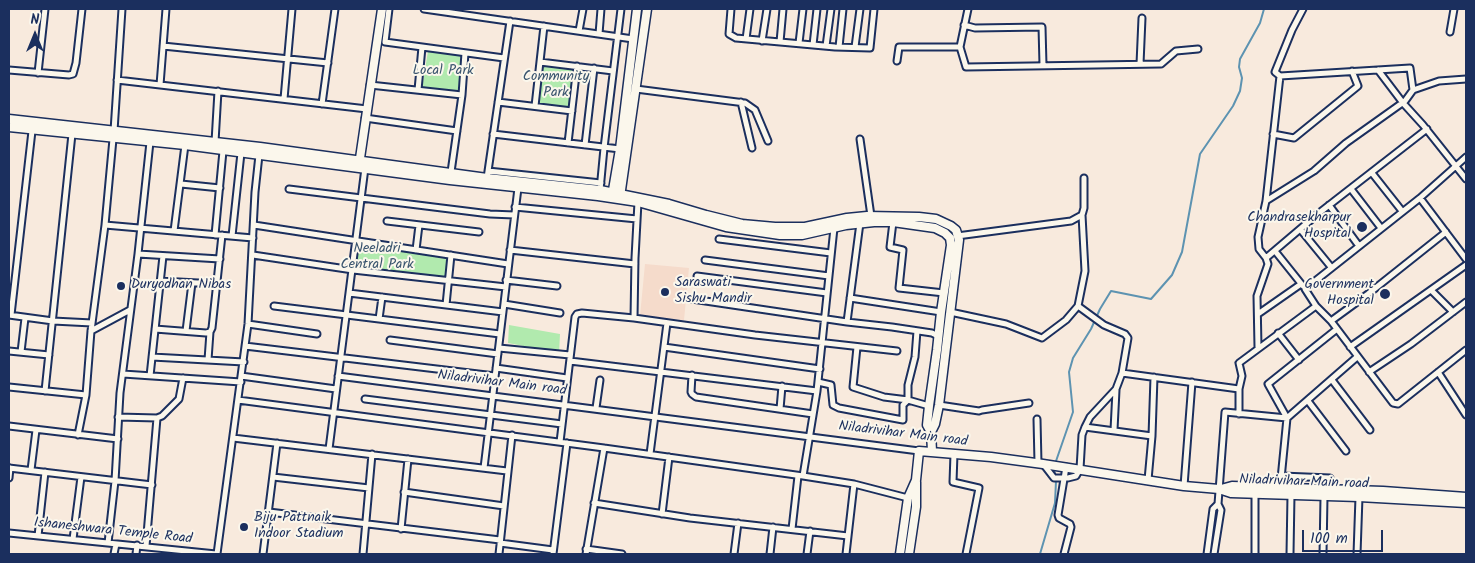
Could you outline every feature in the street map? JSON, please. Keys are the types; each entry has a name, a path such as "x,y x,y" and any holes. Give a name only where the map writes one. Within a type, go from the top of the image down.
{"street":[{"path":"38,74 45,9"},
{"path":"9,70 38,74 73,74 82,9"},
{"path":"78,434 86,395 91,331 106,225 122,9"},
{"path":"160,85 166,9"},
{"path":"284,99 292,9"},
{"path":"322,104 334,9"},
{"path":"329,449 361,198 361,165 365,118 382,9"},
{"path":"389,9 386,42 504,58"},
{"path":"428,9 633,39"},
{"path":"469,15 470,9"},
{"path":"579,31 582,9"},
{"path":"598,34 601,9"},
{"path":"601,186 621,9"},
{"path":"616,196 637,9"},
{"path":"616,196 636,88 646,9"},
{"path":"731,9 729,34 736,38 870,48 874,9"},
{"path":"746,39 750,9"},
{"path":"762,40 767,9"},
{"path":"780,42 783,9"},
{"path":"799,43 803,9"},
{"path":"813,45 817,9"},
{"path":"826,46 830,9"},
{"path":"839,46 843,9"},
{"path":"855,47 860,9"},
{"path":"968,9 960,47 966,67 1162,64 1176,51 1198,49"},
{"path":"1303,9 1292,30 1275,72 1280,76 1410,68 1413,90"},
{"path":"1450,32 1454,9"},
{"path":"1140,64 1142,18"},
{"path":"487,174 510,21"},
{"path":"964,25 975,28 1042,27 1043,65"},
{"path":"535,106 544,26"},
{"path":"163,46 328,62"},
{"path":"418,90 422,47"},
{"path":"897,62 899,47 960,47"},
{"path":"451,172 462,95 465,53"},
{"path":"540,62 613,70"},
{"path":"568,143 577,66"},
{"path":"585,145 594,68"},
{"path":"1378,70 1466,179"},
{"path":"1273,134 1294,138 1358,86 1352,71"},
{"path":"1258,347 1257,296 1267,269 1266,258 1259,249 1258,241 1266,201 1280,76"},
{"path":"1266,201 1314,171 1346,143 1403,103 1413,90 1439,81 1466,79"},
{"path":"117,80 367,109"},
{"path":"370,85 462,95"},
{"path":"636,88 740,102 755,110 768,141"},
{"path":"215,142 218,92"},
{"path":"498,102 572,111"},
{"path":"740,102 752,148"},
{"path":"365,118 456,131"},
{"path":"9,119 114,135"},
{"path":"9,127 72,134 215,142 259,155 487,174 601,186 616,196 726,227 759,232 802,235 860,223 892,222 935,228 959,240 939,405 935,424 931,432"},
{"path":"32,130 10,315 53,321 92,323"},
{"path":"1266,258 1329,205 1427,130"},
{"path":"45,391 72,134"},
{"path":"493,134 620,149"},
{"path":"128,136 150,142 501,182 601,186"},
{"path":"860,139 871,216"},
{"path":"108,543 115,481 118,417 150,142"},
{"path":"174,231 185,145"},
{"path":"215,235 223,151"},
{"path":"232,236 242,151"},
{"path":"216,554 244,362 259,155"},
{"path":"1258,314 1331,268 1420,198 1466,157"},
{"path":"1372,173 1402,211"},
{"path":"487,174 501,182 518,188 616,196 669,204 733,222 775,228 805,228 847,218 871,216 936,219 951,226 956,230 951,245 941,312 927,425 931,432 932,451"},
{"path":"950,312 1006,324 1042,338 1066,320 1078,306 1086,271 1082,215 1084,178"},
{"path":"181,184 220,188"},
{"path":"484,468 518,188"},
{"path":"289,189 481,213 514,215"},
{"path":"1351,189 1381,228"},
{"path":"1420,198 1466,259"},
{"path":"634,318 638,202"},
{"path":"1329,205 1359,246"},
{"path":"515,207 637,219"},
{"path":"954,237 1071,221 1082,215"},
{"path":"387,222 478,232"},
{"path":"892,222 890,247 903,250 899,288 944,293"},
{"path":"846,322 860,223"},
{"path":"106,225 253,238"},
{"path":"254,225 508,264"},
{"path":"416,250 419,225"},
{"path":"792,529 820,369 834,228"},
{"path":"1300,230 1331,268"},
{"path":"1331,321 1446,232"},
{"path":"208,360 222,235"},
{"path":"719,239 831,253"},
{"path":"510,250 635,264"},
{"path":"1275,251 1303,286 1316,306 1331,321 1393,404 1398,404 1466,350"},
{"path":"138,254 220,259"},
{"path":"253,255 353,270 506,287"},
{"path":"446,305 451,255"},
{"path":"150,376 163,256"},
{"path":"705,260 829,276"},
{"path":"1350,347 1466,265"},
{"path":"697,276 828,293"},
{"path":"506,280 558,286"},
{"path":"160,281 217,284"},
{"path":"186,332 192,282"},
{"path":"1431,290 1453,312"},
{"path":"349,293 503,312"},
{"path":"379,319 382,297"},
{"path":"850,298 941,312"},
{"path":"692,299 932,333 938,336"},
{"path":"1369,372 1411,344 1466,302"},
{"path":"504,304 560,313"},
{"path":"274,306 500,334"},
{"path":"1078,306 1099,321 1125,334 1128,338 1122,373 1116,389 1114,430"},
{"path":"1239,414 1239,390 1242,376 1239,363 1258,347 1316,306"},
{"path":"91,331 130,310"},
{"path":"560,442 575,317 576,314 582,312 897,351"},
{"path":"21,352 25,318"},
{"path":"650,454 667,323"},
{"path":"248,324 316,334"},
{"path":"155,329 210,332"},
{"path":"1280,488 1287,418 1268,384 1337,329"},
{"path":"818,382 831,385 833,405 839,408 903,420 903,405 908,400 908,386 915,358 917,331"},
{"path":"1278,333 1299,360"},
{"path":"390,340 570,358 660,372 817,390"},
{"path":"245,346 495,376"},
{"path":"857,346 853,387 884,397 908,400 929,406"},
{"path":"664,347 820,369"},
{"path":"9,351 49,355"},
{"path":"152,357 244,362"},
{"path":"1214,554 1221,510 1218,504 1225,412 1287,418 1357,357"},
{"path":"496,368 567,378"},
{"path":"1438,372 1466,415"},
{"path":"1122,373 1239,390"},
{"path":"123,374 241,379 336,389"},
{"path":"692,375 691,392 696,397 813,414"},
{"name":"Niladrivihar Main road","path":"338,376 919,451 1044,464 1184,486 1219,489 1231,493 1466,503"},
{"path":"1148,480 1154,377"},
{"path":"118,417 157,418 166,413 179,399 183,378"},
{"path":"596,408 600,380"},
{"path":"1332,380 1370,430"},
{"path":"1184,486 1192,382"},
{"path":"780,409 782,386"},
{"path":"9,387 86,395"},
{"path":"1037,419 1044,464 1054,478 1064,479 1076,476 1080,469 1082,435 1085,427 1090,417 1116,389"},
{"path":"365,398 562,424"},
{"path":"238,400 650,454 854,484 908,498"},
{"path":"1308,401 1346,451"},
{"path":"939,405 980,411 1029,403"},
{"path":"146,546 157,418"},
{"path":"9,426 118,439"},
{"path":"1085,427 1152,436"},
{"path":"31,470 36,430"},
{"path":"499,554 512,436"},
{"path":"233,438 507,471"},
{"path":"263,554 277,443"},
{"path":"269,512 500,542 553,552 567,443"},
{"path":"604,448 586,552 622,554"},
{"path":"910,554 916,507 919,451"},
{"path":"363,554 372,454"},
{"path":"954,454 953,482 979,488 966,554"},
{"path":"662,514 669,457"},
{"path":"401,529 408,458"},
{"path":"1064,467 1058,515 1059,518 1070,524 1071,528 1064,554"},
{"path":"9,478 9,468 152,485"},
{"path":"38,536 45,472"},
{"path":"1282,476 1330,478"},
{"path":"73,539 77,520 81,477"},
{"path":"273,477 369,488"},
{"path":"902,554 908,498 916,480"},
{"path":"846,554 854,484"},
{"path":"1219,489 1232,486 1382,491 1466,497"},
{"path":"404,492 504,506"},
{"path":"1255,494 1255,554"},
{"path":"1290,554 1291,495"},
{"path":"1323,554 1324,497"},
{"path":"1357,554 1359,497"},
{"path":"594,503 662,514 848,536"},
{"path":"1207,554 1213,509 1218,504"},
{"path":"734,554 738,523"},
{"path":"770,554 773,527"},
{"path":"807,554 810,531"},
{"name":"Ishaneshwara Temple Road","path":"9,533 146,546 163,551 216,554"},
{"path":"114,554 116,544"},
{"path":"136,554 137,546"},
{"path":"602,552 609,554"}],"shaded area":[{"name":"Saraswati Sishu Mandir","path":"645,264 689,268 684,320 640,316"}],"green space":[{"name":"Local Park","path":"428,51 462,55 458,92 422,88"},
{"name":"Community Park","path":"540,62 577,66 572,111 535,106"},
{"name":"Neeladri Central Park","path":"356,241 451,255 448,280 353,270"},
{"path":"509,325 560,334 559,353 508,343"}],"waterway":[{"path":"1055,464 1073,412 1069,372 1073,358 1111,291 1151,299 1172,275 1182,252 1200,154 1233,106 1240,91 1242,78 1239,67 1240,59 1260,23 1264,9"},
{"path":"1040,554 1055,503 1056,481 1054,469"}],"place":[{"name":"Chandrasekharpur Hospital","path":"1362,227"},
{"name":"Duryodhan Nibas","path":"121,286"},
{"name":"Saraswati Sishu Mandir","path":"665,292"},
{"name":"Government Hospital","path":"1385,294"},
{"name":"Biju Pattnaik Indoor Stadium","path":"244,527"}]}
